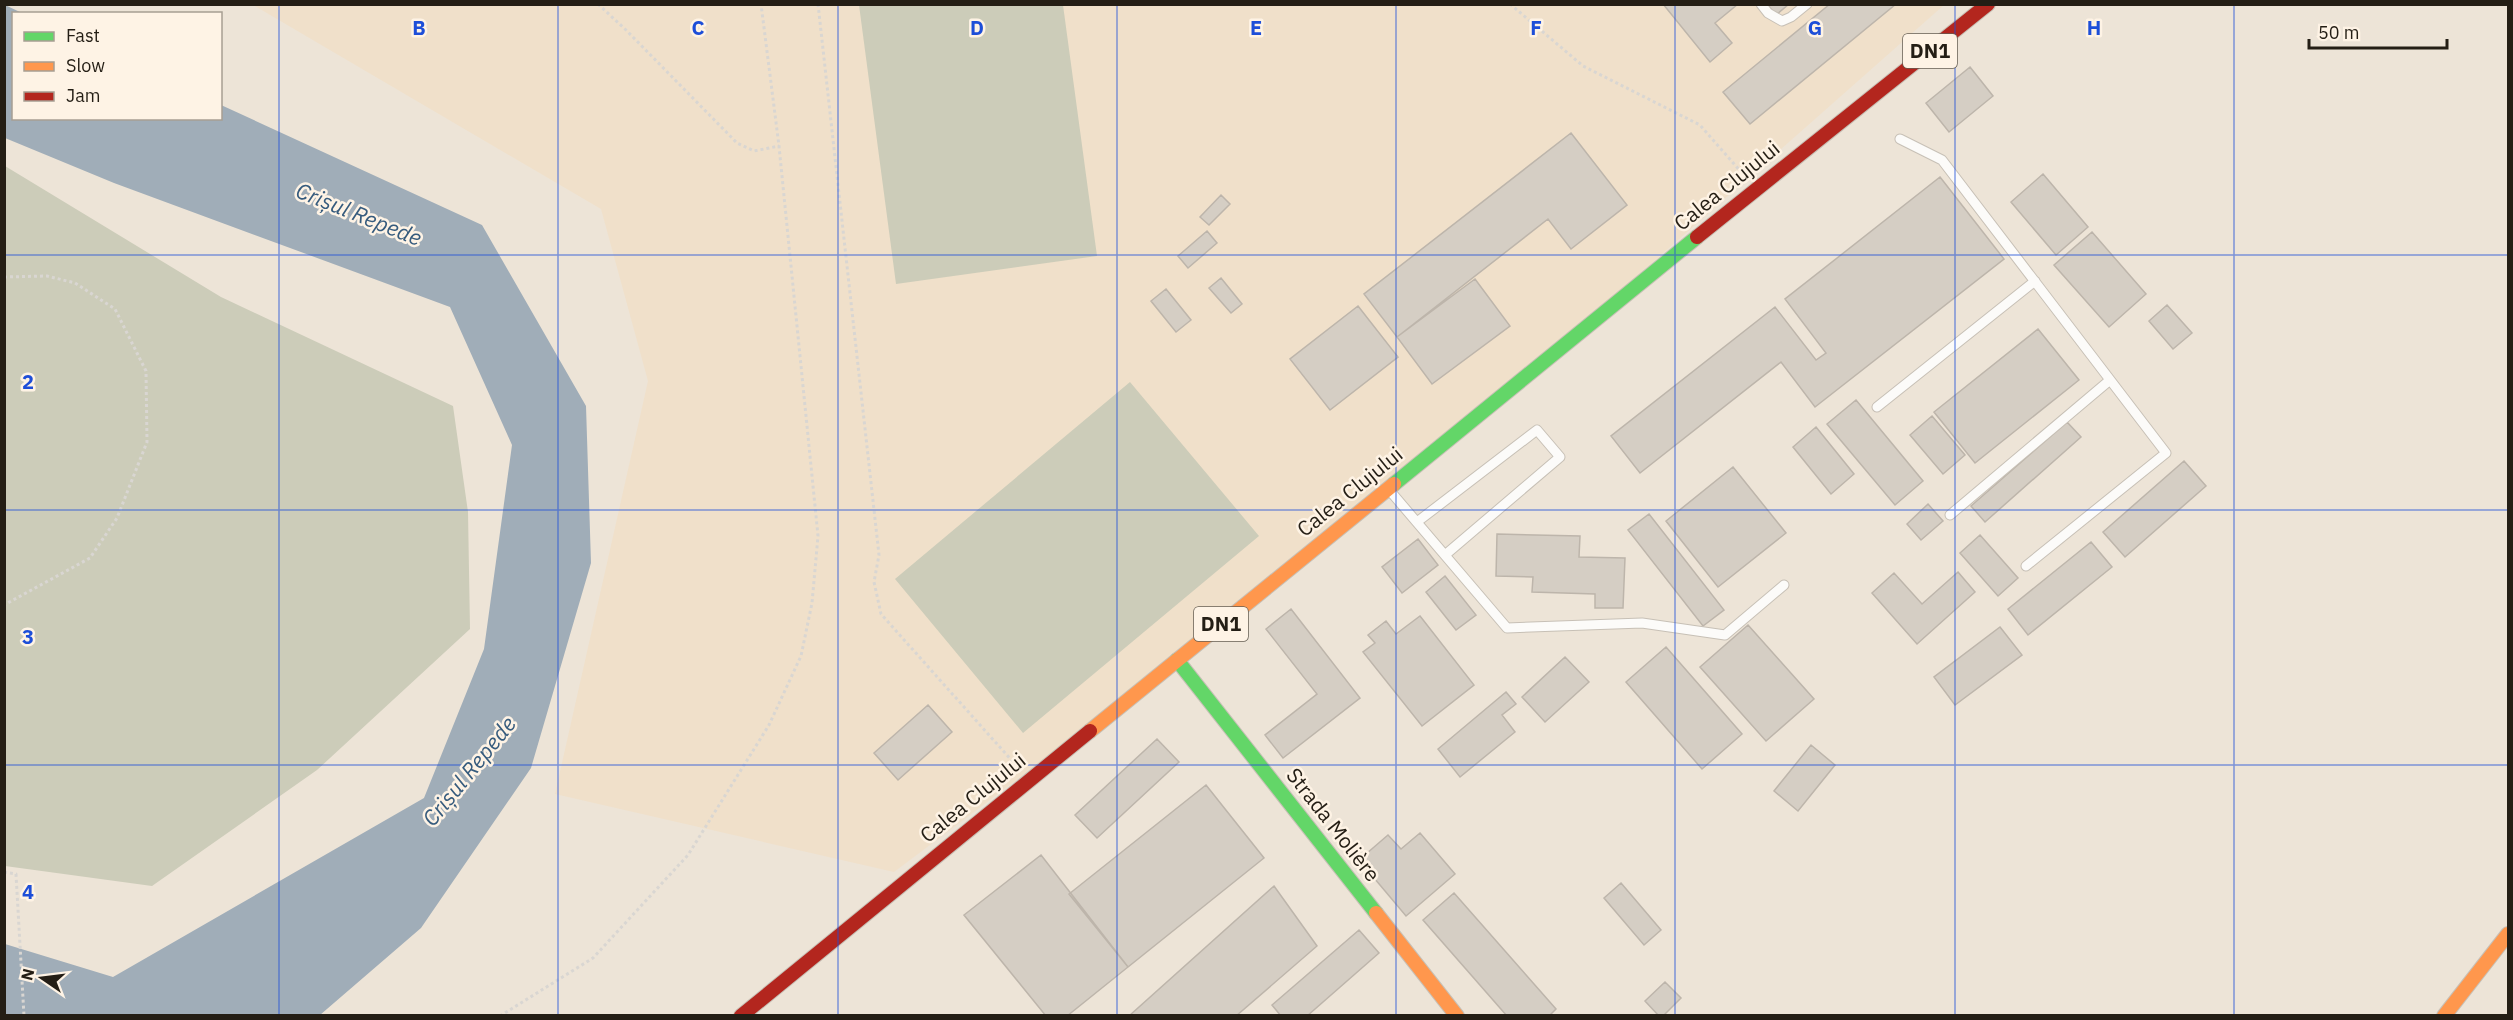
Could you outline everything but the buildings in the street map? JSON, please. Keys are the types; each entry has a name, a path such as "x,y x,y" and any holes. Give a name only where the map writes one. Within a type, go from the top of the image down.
{"main road":[{"name":"Calea Clujului","path":"741,1016 756,1011 1029,780 1756,189 1988,4"},
{"name":"Strada Molière","path":"1178,660 1457,1016"},
{"path":"2444,1016 2508,934"}],"lane":[{"path":"1761,4 1768,13 1782,21 1807,4"},
{"path":"1900,139 1942,160 2166,453 2026,566"},
{"path":"1877,407 2035,281"},
{"path":"1950,515 2110,380"},
{"path":"1417,522 1537,430 1560,457 1445,555"},
{"path":"1388,488 1507,628 1642,623 1725,635 1784,585"}],"path":[{"path":"598,4 737,143 754,151 779,146"},
{"path":"500,1016 593,958 688,855 769,725 801,656 812,603 818,536 779,146 761,4"},
{"path":"818,4 879,555 874,582 881,614 1029,780"},
{"path":"1510,4 1583,66 1700,125 1756,189"},
{"path":"4,277 47,276 75,283 115,309 146,371 147,442 117,518 90,558 4,605"},
{"path":"4,873 16,874 24,1016"}],"shaded area":[{"path":"253,5 1944,5 1429,460 1177,660 894,872 555,794 648,381 601,209"}],"green space":[{"path":"859,5 1063,5 1097,256 896,284"},
{"path":"5,166 221,297 453,406 468,512 470,629 317,770 152,886 5,866"},
{"path":"1130,382 1259,536 1023,733 895,579"}],"water":[{"name":"Crișul Repede","path":"5,5 20,12 12,12 12,120 222,120 222,105 482,225 586,406 591,563 531,768 421,928 320,1015 5,1015 5,944 113,977 424,798 484,649 512,445 450,307 114,183 5,138"}],"traffic: fast":[{"path":"1394,484 1697,237"},
{"path":"1177,660 1376,913"}],"traffic: slow":[{"path":"1090,731 1394,484"},
{"path":"1376,913 1457,1016"},
{"path":"2444,1016 2508,934"}],"traffic: jam":[{"path":"1697,237 1988,4"},
{"path":"741,1016 1090,731"}]}
